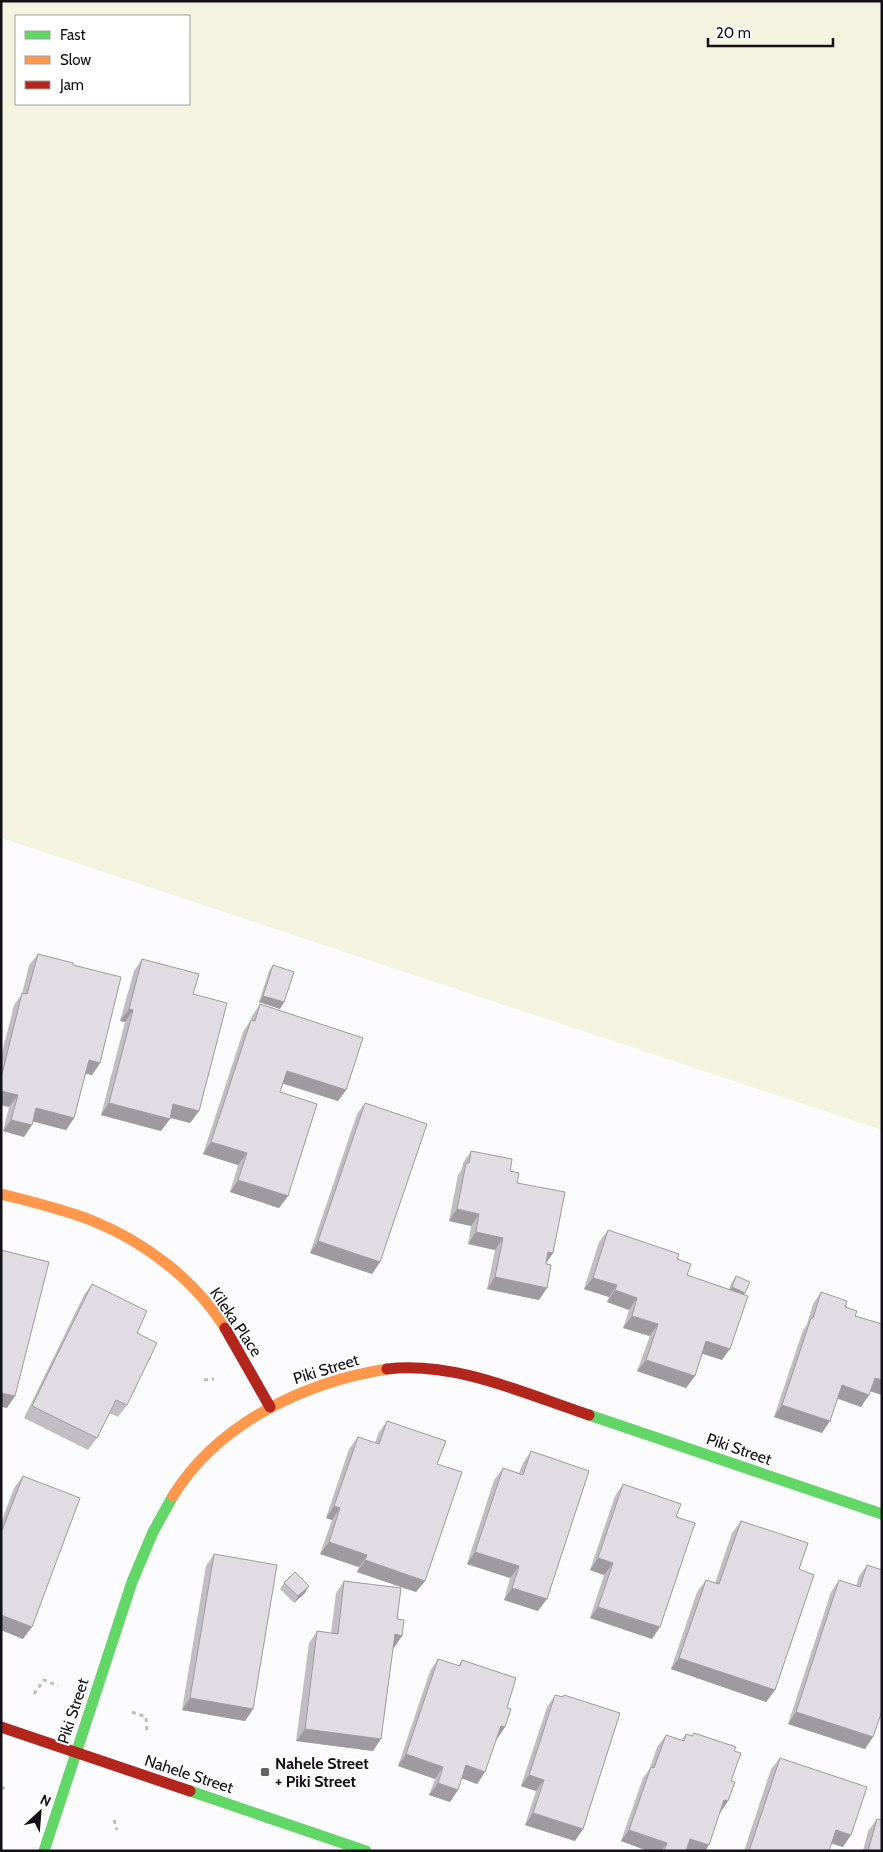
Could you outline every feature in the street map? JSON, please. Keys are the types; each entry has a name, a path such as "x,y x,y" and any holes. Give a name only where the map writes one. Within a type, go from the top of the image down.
{"street":[{"name":"Kileka Place","path":"1,1194 55,1208 94,1221 133,1241 170,1268 197,1293 221,1323 270,1407"},
{"name":"Piki Street","path":"44,1851 137,1571 146,1546 161,1515 190,1474 217,1444 241,1424 270,1407 315,1387 362,1374 400,1368 445,1371 487,1381 882,1514"},
{"name":"Nahele Street","path":"1,1727 366,1851"}],"path":[{"path":"34,1694 44,1680 58,1686"},
{"path":"132,1712 146,1717 147,1734"},
{"path":"1,1789 7,1786"},
{"path":"114,1820 117,1830"}],"green space":[{"path":"1,1 882,1 882,1130 1,838"}],"building":[{"path":"38,954 121,977 100,1063 89,1060 74,1118 36,1108 32,1125 11,1120 18,1095 1,1091 1,1078 22,993 27,994"},
{"path":"142,959 199,974 193,994 227,1003 199,1111 173,1104 170,1119 109,1103 133,1010 129,1009"},
{"path":"273,965 294,972 284,1002 263,996"},
{"path":"260,1004 363,1038 346,1090 287,1071 280,1092 317,1104 288,1196 238,1180 247,1153 211,1142 251,1020 255,1021"},
{"path":"365,1103 427,1124 380,1262 318,1241"},
{"path":"471,1151 512,1159 510,1171 519,1173 517,1183 565,1192 553,1253 548,1252 546,1264 551,1265 547,1288 495,1277 503,1238 476,1232 479,1214 457,1209 466,1163 469,1163"},
{"path":"608,1230 679,1254 677,1259 691,1264 687,1275 748,1296 730,1349 706,1341 695,1376 646,1360 658,1324 632,1316 637,1298 615,1290 617,1285 593,1278"},
{"path":"1,1250 49,1262 15,1396 1,1393"},
{"path":"736,1276 750,1282 745,1293 732,1287"},
{"path":"92,1284 147,1311 137,1333 157,1343 127,1405 116,1400 97,1438 32,1406"},
{"path":"821,1292 847,1301 845,1307 857,1311 855,1316 882,1324 882,1380 875,1378 869,1395 842,1385 830,1421 782,1405"},
{"path":"387,1421 446,1441 437,1464 462,1472 425,1581 365,1560 367,1555 329,1542 340,1508 334,1506 358,1437 379,1444"},
{"path":"531,1451 589,1471 547,1599 512,1588 519,1566 475,1552 503,1468 523,1475"},
{"path":"23,1476 80,1498 32,1627 1,1615 1,1533"},
{"path":"623,1484 681,1504 676,1517 695,1523 660,1627 598,1607 613,1563 598,1558"},
{"path":"741,1521 808,1543 799,1569 814,1575 775,1690 679,1658 706,1580 719,1584"},
{"path":"214,1554 277,1565 253,1709 190,1698"},
{"path":"867,1565 882,1570 882,1711 873,1737 796,1712 839,1580 860,1587"},
{"path":"295,1572 309,1586 298,1596 284,1583"},
{"path":"344,1581 401,1588 397,1619 404,1620 402,1636 395,1634 381,1739 305,1729 317,1631 338,1634"},
{"path":"438,1659 460,1666 462,1660 516,1678 507,1708 511,1709 505,1727 501,1726 485,1772 466,1765 458,1790 438,1783 443,1767 406,1754"},
{"path":"555,1695 563,1697 564,1695 620,1713 583,1829 533,1813 544,1780 529,1775"},
{"path":"694,1733 736,1747 734,1751 741,1753 731,1781 735,1782 728,1801 724,1800 709,1845 690,1839 686,1851 664,1851 667,1843 629,1830 651,1767 654,1768 666,1735 684,1741 686,1734 692,1736"},
{"path":"780,1758 867,1787 851,1835 836,1830 829,1851 749,1851"},
{"path":"877,1819 882,1820 882,1851 868,1851"}],"traffic: fast":[{"path":"589,1415 882,1514"},
{"path":"44,1851 132,1582 153,1532 173,1496"},
{"path":"190,1791 366,1851"}],"traffic: slow":[{"path":"1,1194 93,1221 150,1251 199,1294 225,1328"},
{"path":"173,1496 192,1470 214,1447 239,1427 266,1410 325,1384 387,1369"}],"traffic: jam":[{"path":"225,1328 270,1407"},
{"path":"387,1369 439,1370 464,1375 490,1381 589,1415"},
{"path":"1,1727 190,1791"}],"place":[{"name":"Nahele Street + Piki Street","path":"265,1772"}]}
